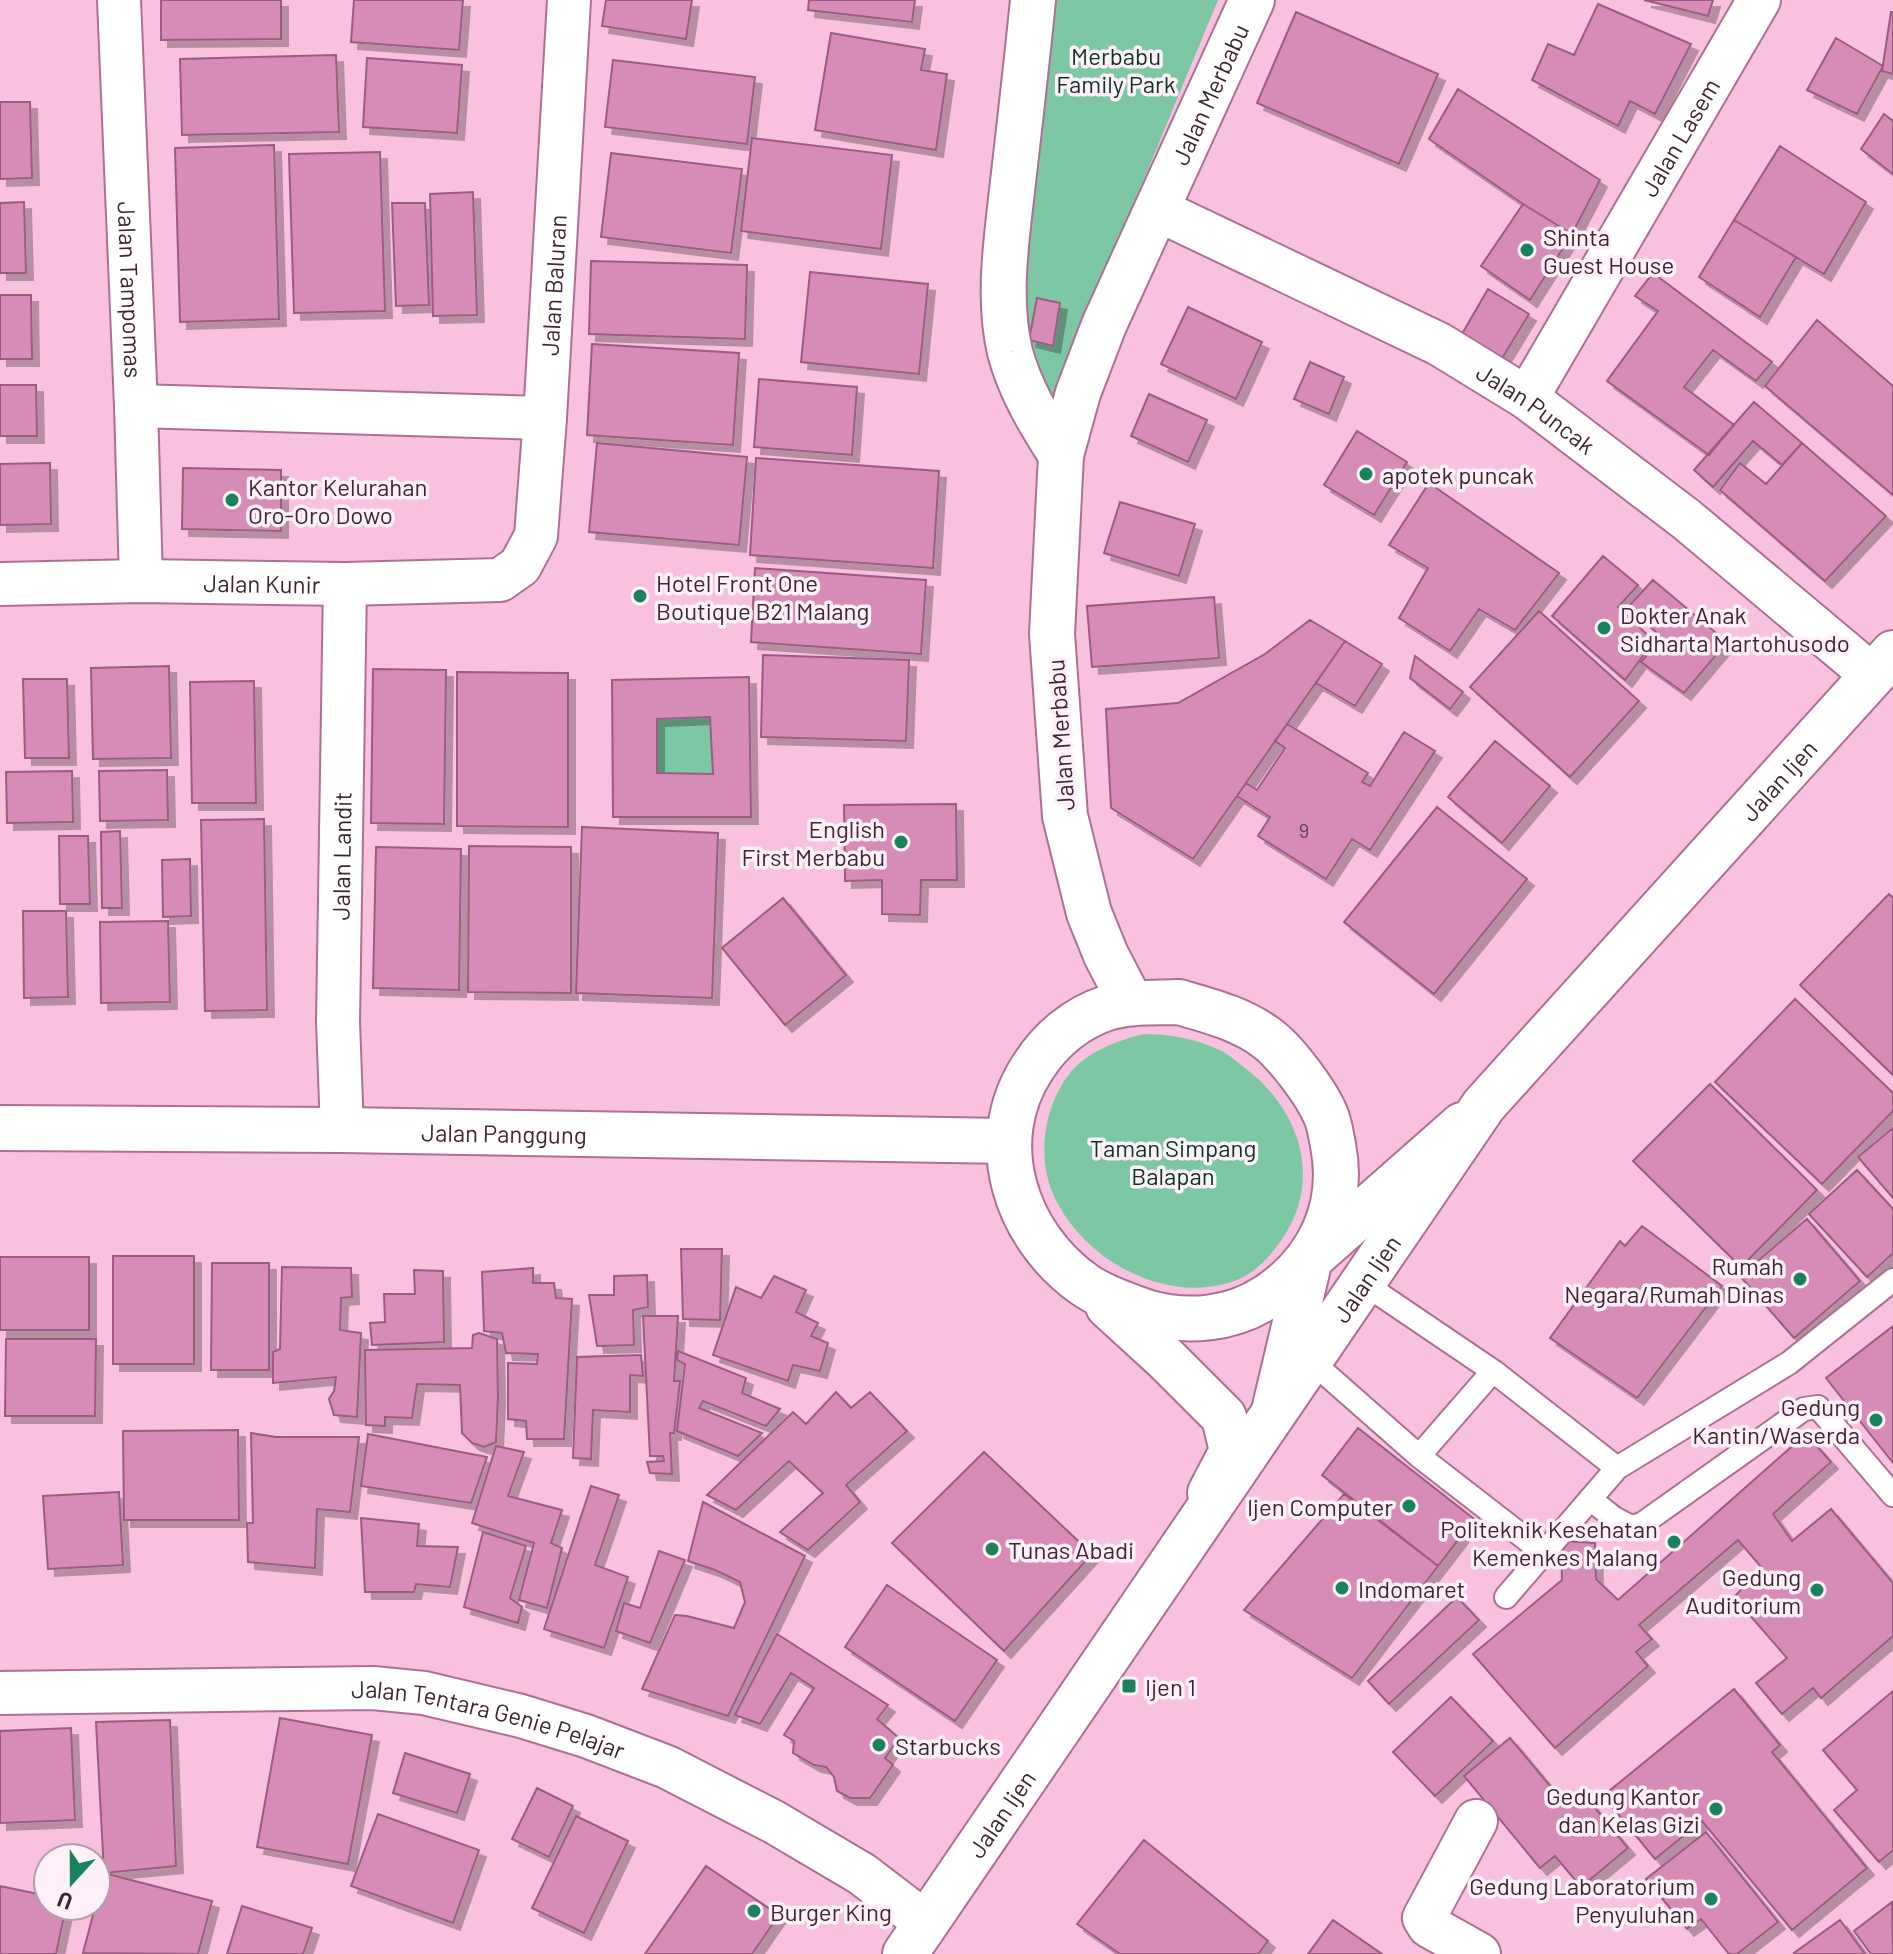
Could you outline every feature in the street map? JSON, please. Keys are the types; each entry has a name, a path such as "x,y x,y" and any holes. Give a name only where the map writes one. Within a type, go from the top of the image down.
{"main road":[{"path":"1033,0 1003,294 1010,350 1021,385 1061,455"},
{"name":"Jalan Merbabu","path":"1131,1003 1089,913 1065,816 1052,634 1061,455 1078,393 1104,325 1252,0"},
{"name":"Jalan Ijen","path":"916,1939 1484,1105 1883,664"},
{"path":"1183,1545 1232,1451 1224,1417 1040,1242 1011,1180 1008,1141 1024,1080 1044,1050 1070,1026 1105,1009 1131,1003 1179,1002 1225,1015 1268,1039 1289,1060 1327,1117 1337,1165 1334,1201 1325,1230 1310,1259 1273,1416"},
{"path":"1086,1286 1127,1306 1187,1319 1212,1318 1255,1305 1284,1285 1484,1105"},
{"name":"Jalan Panggung","path":"0,1128 342,1130 1008,1141"}],"street":[{"name":"Jalan Tampomas","path":"119,0 141,581"},
{"name":"Jalan Baluran","path":"520,566 536,536 569,0"},
{"name":"Jalan Lasem","path":"1527,398 1759,0"},
{"name":"Jalan Puncak","path":"1156,209 1439,344 1527,398 1883,664"},
{"path":"136,406 545,418"},
{"name":"Jalan Kunir","path":"0,584 141,581 345,584 500,580 520,566"},
{"name":"Jalan Landit","path":"342,1130 338,1022 345,584"},
{"name":"Jalan Tentara Genie Pelajar","path":"0,1693 373,1688 424,1693 521,1716 586,1736 667,1767 774,1822 862,1874 916,1939"},
{"path":"1476,1821 1424,1918 1429,1926 1479,1954"}],"lane":[{"path":"1506,1597 1617,1468 1789,1363 1893,1280"},
{"path":"1363,1283 1493,1371 1617,1468"},
{"path":"1311,1361 1419,1456 1544,1553"},
{"path":"1419,1456 1493,1371"},
{"path":"1590,1499 1631,1527 1642,1524 1804,1409 1818,1407 1893,1495"}],"green space":[{"name":"Merbabu Family Park","path":"1054,0 1218,0 1056,392 1048,396 1034,373 1021,304"},
{"path":"710,717 713,774 657,773 657,719"},
{"name":"Taman Simpang Balapan","path":"1144,1034 1189,1039 1231,1057 1263,1084 1290,1122 1303,1165 1297,1211 1270,1255 1242,1278 1206,1287 1178,1287 1150,1280 1123,1268 1077,1232 1061,1209 1049,1183 1045,1140 1050,1111 1062,1085 1077,1066 1094,1053"}],"building":[{"path":"161,0 281,0 281,39 161,40"},
{"path":"354,0 463,0 459,50 351,42"},
{"path":"606,0 692,0 686,39 602,26"},
{"path":"809,0 915,0 912,22 808,10"},
{"path":"1644,0 1713,0 1708,16"},
{"path":"1598,4 1691,44 1655,114 1630,101 1618,126 1532,80 1548,44 1574,55"},
{"path":"1296,12 1438,74 1399,164 1257,103"},
{"path":"1893,12 1893,74 1882,71"},
{"path":"831,33 925,49 921,70 947,74 936,150 815,130"},
{"path":"1836,38 1883,66 1857,114 1807,90"},
{"path":"336,55 339,132 182,135 180,59"},
{"path":"367,58 462,65 457,133 363,127"},
{"path":"613,60 755,77 747,144 605,127"},
{"path":"1458,89 1600,180 1572,234 1429,139"},
{"path":"0,102 30,102 32,178 0,179"},
{"path":"1884,114 1893,121 1893,174 1861,149"},
{"path":"752,138 892,155 881,249 741,231"},
{"path":"274,145 279,319 180,322 175,148"},
{"path":"1780,146 1866,202 1824,274 1734,220"},
{"path":"380,152 385,311 294,313 289,154"},
{"path":"611,153 742,169 731,253 601,237"},
{"path":"473,192 477,315 433,316 430,194"},
{"path":"24,202 26,273 0,273 0,203"},
{"path":"392,203 425,203 429,305 396,306"},
{"name":"Shinta Guest House","path":"1523,204 1572,234 1530,300 1481,266"},
{"path":"1734,220 1796,257 1760,317 1699,277"},
{"path":"591,261 747,265 745,339 589,334"},
{"path":"810,272 928,284 919,374 801,362"},
{"path":"1653,273 1772,362 1756,381 1713,350 1684,387 1734,425 1709,455 1607,381 1658,311 1635,296"},
{"path":"1488,289 1529,314 1501,360 1462,334"},
{"path":"0,295 31,295 32,359 0,359"},
{"path":"1037,298 1060,303 1053,346 1029,340"},
{"path":"1188,307 1262,342 1236,399 1161,364"},
{"path":"1817,320 1893,386 1893,495 1765,386"},
{"path":"592,344 739,353 733,445 587,435"},
{"path":"1310,362 1344,377 1329,414 1294,399"},
{"path":"759,379 857,387 852,455 754,447"},
{"path":"0,385 36,385 37,436 0,436"},
{"path":"1149,394 1207,420 1188,462 1131,436"},
{"path":"1754,402 1802,443 1782,465 1753,441 1713,487 1694,470"},
{"name":"apotek puncak","path":"1357,431 1407,462 1374,515 1324,485"},
{"path":"597,443 747,457 739,545 589,532"},
{"path":"1802,443 1886,516 1825,581 1720,490 1740,463 1766,484"},
{"path":"756,458 939,471 933,568 750,555"},
{"path":"50,463 51,524 0,525 0,464"},
{"name":"Kantor Kelurahan Oro-Oro Dowo","path":"183,468 281,470 281,531 182,529"},
{"path":"1429,483 1559,573 1515,630 1479,609 1450,651 1399,618 1428,568 1389,545"},
{"path":"1120,502 1195,524 1179,576 1104,553"},
{"name":"Dokter Anak Sidharta Martohusodo","path":"1603,556 1638,585 1618,607 1654,641 1625,680 1552,616"},
{"path":"755,568 926,580 921,654 751,642"},
{"path":"1653,580 1727,642 1684,693 1641,662 1662,638 1629,606"},
{"path":"1214,597 1219,658 1092,667 1087,606"},
{"path":"1539,611 1639,701 1570,777 1470,687"},
{"path":"1310,620 1345,641 1193,859 1111,808 1106,709 1178,703 1265,654"},
{"path":"1345,641 1382,664 1355,706 1316,683"},
{"path":"763,655 909,660 906,741 761,737"},
{"path":"1415,656 1463,692 1450,709 1410,678"},
{"path":"169,666 171,758 93,759 91,668"},
{"path":"373,669 446,670 444,824 371,823"},
{"path":"457,672 568,673 568,827 457,826"},
{"path":"749,677 751,817 613,817 612,680","holes":["710,717 713,774 657,773 657,719"]},
{"path":"23,679 67,679 69,758 25,758"},
{"path":"254,681 256,803 192,803 190,682"},
{"path":"1287,724 1368,773 1362,782 1370,786 1404,732 1435,751 1370,850 1352,839 1326,879 1258,836 1270,817 1237,796 1246,783 1257,790 1285,748 1275,741"},
{"path":"1495,741 1550,786 1502,843 1448,797"},
{"path":"167,770 168,820 100,821 99,771"},
{"path":"72,771 73,822 7,823 6,772"},
{"name":"English First Merbabu","path":"956,804 957,880 921,880 920,915 882,914 882,880 845,881 844,805"},
{"path":"1437,807 1527,879 1434,994 1344,922"},
{"path":"264,819 267,1010 205,1011 201,820"},
{"path":"582,827 718,833 712,998 576,993"},
{"path":"120,831 122,908 102,908 101,832"},
{"path":"59,836 88,836 90,904 60,904"},
{"path":"469,846 571,847 571,993 468,992"},
{"path":"376,847 461,849 459,990 373,988"},
{"path":"190,859 191,916 163,917 162,860"},
{"path":"1889,894 1893,898 1893,1075 1800,985"},
{"path":"783,898 846,975 785,1025 722,948"},
{"path":"23,911 66,911 68,997 24,998"},
{"path":"168,921 170,1002 101,1003 100,922"},
{"path":"1795,999 1893,1093 1893,1111 1822,1184 1715,1082"},
{"path":"1710,1084 1817,1190 1741,1267 1633,1161"},
{"path":"1893,1128 1893,1198 1858,1157"},
{"name":"Rumah Negara/Rumah Dinas","path":"1857,1170 1893,1209 1893,1253 1867,1277 1809,1214"},
{"name":"Rumah Negara/Rumah Dinas","path":"1807,1219 1860,1281 1794,1338 1740,1276"},
{"path":"1642,1226 1722,1286 1637,1398 1550,1338 1620,1241 1625,1246"},
{"path":"681,1249 722,1249 720,1320 683,1319"},
{"path":"113,1256 194,1256 194,1364 113,1364"},
{"path":"0,1257 89,1257 89,1330 0,1330"},
{"path":"212,1263 269,1263 269,1370 211,1370"},
{"path":"282,1267 351,1268 352,1297 341,1298 340,1330 361,1333 357,1417 334,1415 329,1399 336,1377 273,1383 273,1352 280,1349"},
{"path":"533,1268 533,1283 554,1283 556,1298 572,1299 564,1439 527,1439 526,1421 508,1419 508,1363 537,1364 538,1354 506,1353 502,1333 484,1331 482,1272"},
{"path":"414,1270 443,1271 444,1342 372,1345 370,1323 385,1322 384,1294 415,1294"},
{"path":"647,1275 648,1307 633,1310 634,1345 597,1346 589,1295 614,1295 614,1276"},
{"path":"774,1276 806,1290 796,1312 818,1323 811,1336 828,1343 820,1371 793,1365 788,1381 713,1355 736,1287 761,1298"},
{"path":"643,1316 678,1316 674,1381 680,1381 674,1433 670,1433 672,1474 650,1473 647,1462 664,1461 663,1456 650,1456"},
{"name":"Gedung Kantin/Waserda","path":"1893,1326 1893,1463 1826,1378"},
{"path":"479,1333 497,1339 496,1442 484,1447 472,1443 462,1433 460,1385 417,1384 412,1418 385,1417 385,1426 366,1425 365,1350 472,1348 473,1335"},
{"path":"6,1339 96,1339 95,1416 5,1416"},
{"path":"678,1351 746,1378 742,1393 780,1409 766,1426 703,1401 699,1408 762,1433 738,1456 677,1431 685,1364 677,1360"},
{"path":"641,1355 643,1376 630,1375 630,1412 593,1410 591,1459 573,1458 577,1357"},
{"path":"836,1392 851,1408 870,1392 907,1431 846,1485 860,1502 808,1550 780,1532 823,1493 789,1461 736,1510 707,1495 793,1412 806,1424"},
{"name":"Ijen Computer","path":"1358,1428 1474,1519 1438,1566 1322,1475"},
{"path":"238,1430 239,1520 124,1520 123,1431"},
{"path":"251,1433 276,1437 359,1437 350,1512 317,1509 315,1568 248,1562 247,1523 253,1523"},
{"path":"368,1434 487,1457 471,1503 361,1486"},
{"name":"Gedung Auditorium","path":"1806,1434 1831,1462 1773,1514 1792,1541 1831,1509 1893,1583 1893,1636 1821,1698 1813,1688 1782,1714 1756,1683 1787,1658 1734,1597 1762,1568 1738,1540 1639,1625 1652,1639 1636,1652 1648,1666 1555,1748 1473,1654 1562,1580 1561,1541 1595,1543 1596,1579 1618,1600"},
{"path":"496,1446 524,1452 508,1496 562,1510 551,1543 562,1548 547,1608 519,1600 534,1543 472,1523"},
{"name":"Tunas Abadi","path":"984,1452 1092,1554 1004,1651 892,1543"},
{"path":"591,1486 619,1495 595,1565 628,1577 604,1648 544,1629"},
{"path":"119,1492 123,1565 48,1569 43,1496"},
{"name":"Indomaret","path":"1344,1494 1438,1566 1352,1678 1244,1610"},
{"path":"703,1502 805,1556 728,1716 642,1689 675,1615 734,1628 745,1602 740,1582 688,1561"},
{"path":"361,1518 419,1524 417,1546 458,1547 450,1587 416,1584 414,1592 365,1592"},
{"path":"483,1532 526,1546 510,1598 522,1607 518,1623 464,1607"},
{"path":"659,1551 685,1560 650,1643 616,1631 624,1603 640,1608"},
{"path":"887,1585 997,1660 955,1721 845,1647"},
{"path":"1457,1597 1479,1620 1389,1704 1368,1681"},
{"path":"777,1634 888,1705 877,1719 899,1738 885,1758 893,1765 870,1798 850,1798 837,1791 834,1777 826,1767 814,1765 793,1753 794,1741 784,1735 814,1688 791,1673 760,1724 735,1715"},
{"name":"Gedung Kantor dan Kelas Gizi","path":"1734,1689 1780,1745 1772,1752 1867,1868 1792,1930 1702,1821 1655,1859 1603,1796"},
{"path":"1893,1691 1893,1850 1879,1862 1834,1810 1857,1790 1823,1750"},
{"path":"1451,1697 1493,1741 1435,1796 1393,1752"},
{"path":"280,1718 372,1735 348,1864 257,1847"},
{"path":"170,1720 176,1866 112,1872 112,1842 102,1842 96,1722"},
{"path":"71,1728 75,1820 0,1823 0,1731"},
{"path":"1510,1738 1566,1805 1582,1792 1628,1848 1581,1887 1555,1856 1540,1868 1464,1776"},
{"path":"405,1753 470,1774 457,1813 393,1793"},
{"path":"537,1788 573,1806 549,1857 512,1839"},
{"path":"378,1814 479,1850 453,1923 351,1886"},
{"path":"576,1816 628,1841 584,1933 532,1908"},
{"name":"Gedung Laboratorium Penyuluhan","path":"1706,1832 1778,1922 1737,1954 1729,1954 1701,1919 1687,1929 1646,1879"},
{"path":"1144,1840 1268,1941 1258,1954 1120,1954 1077,1924"},
{"path":"706,1866 779,1915 752,1954 645,1954"},
{"path":"112,1875 212,1901 198,1954 83,1953 91,1922 112,1922"},
{"path":"0,1886 32,1893 32,1922 63,1922 56,1954 0,1954"},
{"path":"1892,1902 1893,1954 1871,1954 1854,1931"},
{"path":"242,1906 312,1928 303,1954 227,1954"},
{"path":"1333,1920 1382,1954 1308,1954"},
{"path":"1840,1920 1865,1954 1794,1953"}],"place":[{"name":"Shinta Guest House","path":"1527,250"},
{"name":"apotek puncak","path":"1366,474"},
{"name":"Kantor Kelurahan Oro-Oro Dowo","path":"232,500"},
{"name":"Hotel Front One Boutique B21 Malang","path":"640,596"},
{"name":"Dokter Anak Sidharta Martohusodo","path":"1604,628"},
{"name":"English First Merbabu","path":"901,842"},
{"name":"Rumah Negara/Rumah Dinas","path":"1800,1279"},
{"name":"Gedung Kantin/Waserda","path":"1876,1420"},
{"name":"Ijen Computer","path":"1409,1506"},
{"name":"Politeknik Kesehatan Kemenkes Malang","path":"1674,1542"},
{"name":"Tunas Abadi","path":"992,1549"},
{"name":"Indomaret","path":"1342,1588"},
{"name":"Gedung Auditorium","path":"1817,1590"},
{"name":"Ijen 1","path":"1129,1686"},
{"name":"Starbucks","path":"879,1745"},
{"name":"Gedung Kantor dan Kelas Gizi","path":"1716,1809"},
{"name":"Gedung Laboratorium Penyuluhan","path":"1711,1899"},
{"name":"Burger King","path":"754,1911"}]}
